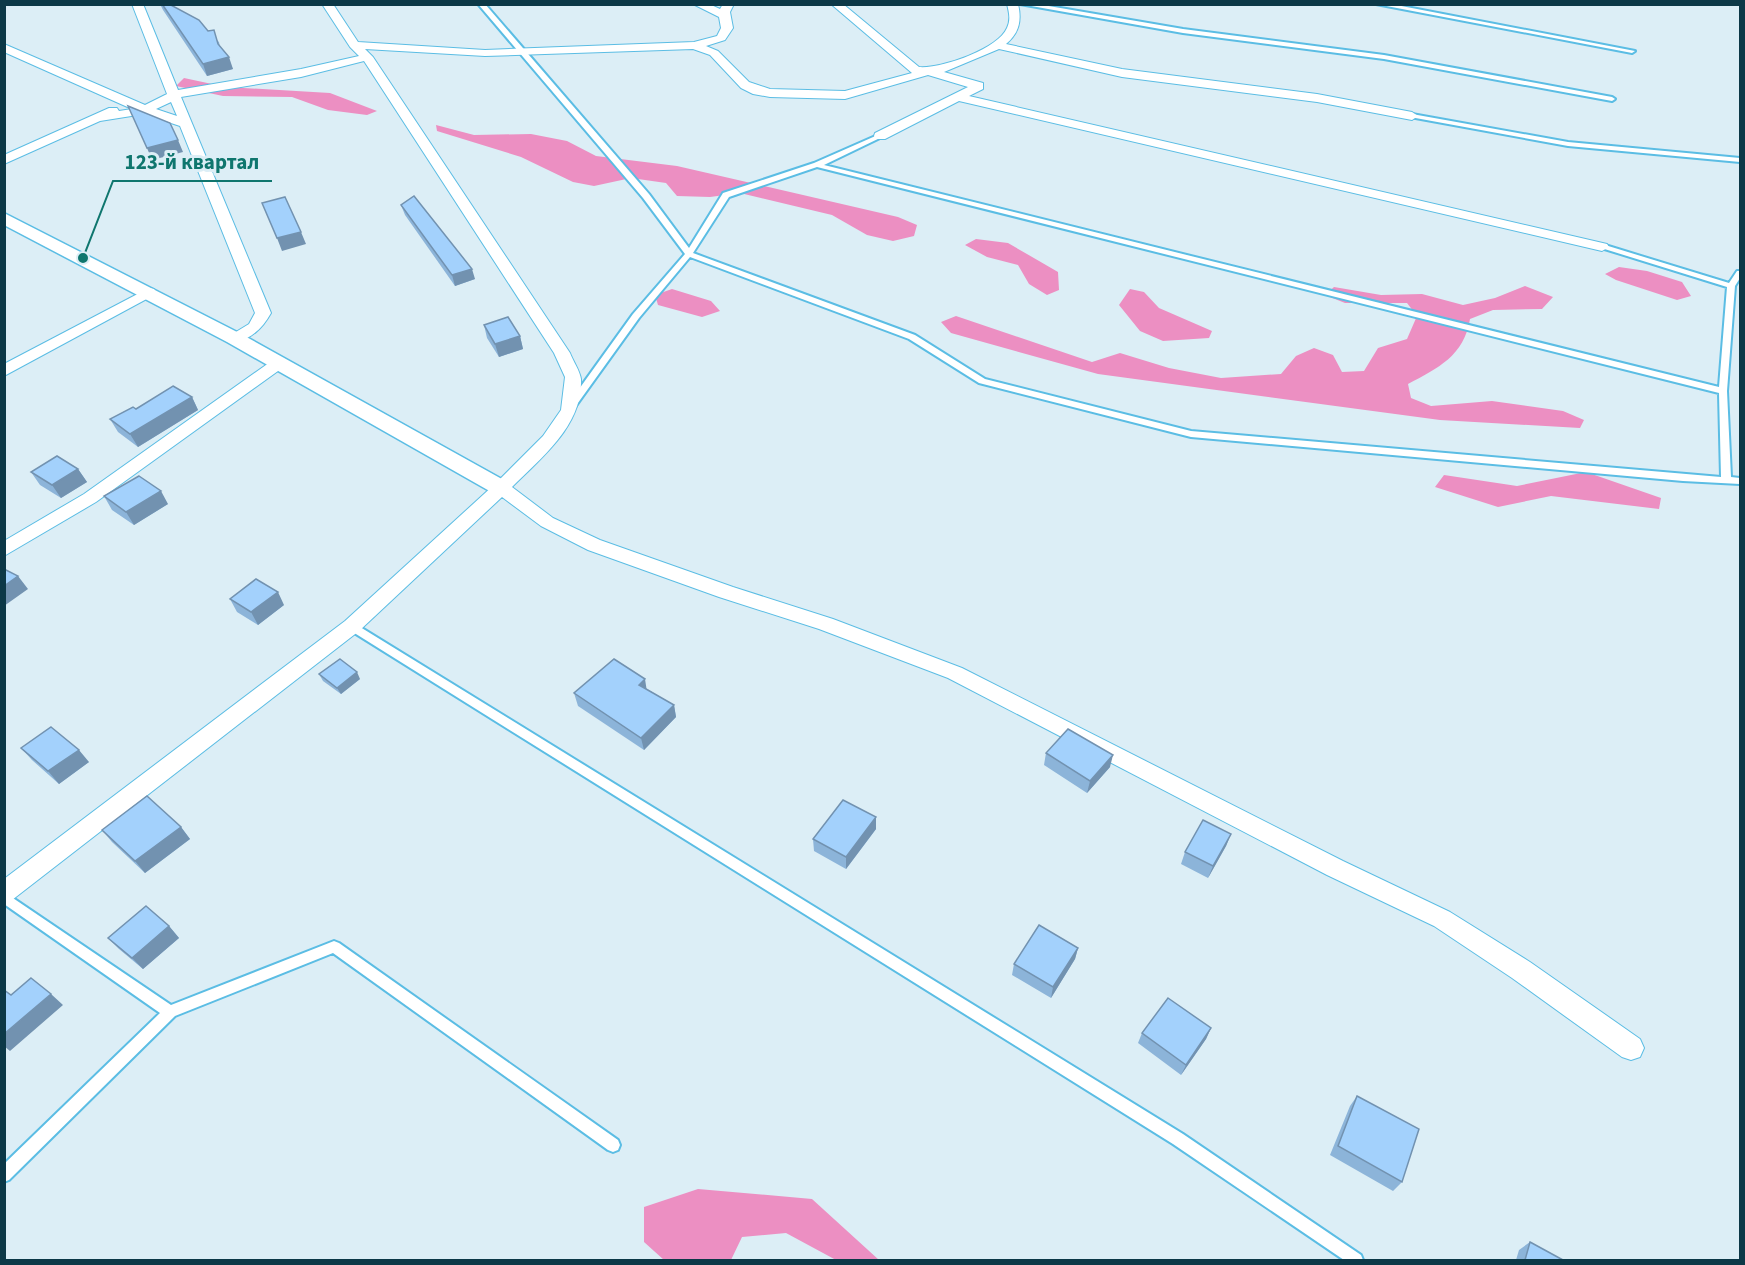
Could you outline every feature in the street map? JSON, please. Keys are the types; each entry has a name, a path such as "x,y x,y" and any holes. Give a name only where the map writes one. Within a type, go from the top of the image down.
{"street":[{"path":"137,4 176,94 263,312 255,327 234,338"},
{"path":"4,895 352,626 501,488 549,440 569,410 573,377 562,353 367,57 354,45 327,4"},
{"path":"354,45 491,53 694,45 722,38 727,28 727,10 698,4"},
{"path":"837,4 916,70 979,86 880,136"},
{"path":"694,45 714,53 745,86 770,93 845,95 928,73 996,45 1008,38 1016,19 1012,4"},
{"path":"996,45 1122,73 1317,98 1412,116"},
{"path":"4,47 145,110 187,124"},
{"path":"102,118 145,110 176,94 301,73 367,57"},
{"path":"4,160 116,110 114,96"},
{"path":"959,97 1602,247"},
{"path":"4,218 234,338 501,488 547,522 594,545 726,592 826,624 955,673 1335,868 1442,919 1521,970 1630,1048"},
{"path":"4,371 149,292"},
{"path":"4,550 90,498 279,363"}],"lane":[{"path":"481,4 646,196 689,254 912,337 982,381 1191,434 1740,481"},
{"path":"1023,4 1184,31 1384,57 1612,99"},
{"path":"1379,4 1632,51"},
{"path":"1412,116 1568,144 1740,160"},
{"path":"569,410 636,316 689,254 726,195 817,165 880,136"},
{"path":"817,165 1723,391"},
{"path":"1602,247 1731,286"},
{"path":"1726,480 1723,391 1731,286 1740,273"},
{"path":"352,626 1178,1139 1356,1260"},
{"path":"4,895 170,1012"},
{"path":"4,1175 170,1012 334,947 613,1145"}],"shaded area":[{"path":"184,78 226,87 330,93 377,111 367,115 328,110 292,97 223,96 176,86"},
{"path":"436,125 474,135 531,134 567,141 596,156 677,166 898,217 917,225 914,236 893,241 867,235 832,215 740,193 710,197 677,196 666,183 631,178 594,186 573,182 521,157 437,131"},
{"path":"976,239 1008,243 1058,272 1059,290 1047,295 1029,284 1018,265 987,257 965,245"},
{"path":"1619,267 1647,271 1682,282 1691,296 1677,300 1616,280 1605,274"},
{"path":"1525,286 1553,297 1542,309 1493,310 1470,319 1467,332 1456,352 1430,372 1408,384 1411,398 1431,406 1492,401 1563,411 1584,420 1580,428 1440,420 1098,374 951,333 941,322 956,316 1092,362 1120,353 1169,368 1221,378 1281,374 1296,356 1314,348 1333,355 1342,372 1364,371 1378,348 1407,339 1417,316 1407,303 1345,303 1325,295 1334,287 1381,295 1422,294 1463,305 1495,298"},
{"path":"672,289 711,301 720,311 702,317 658,305 655,295"},
{"path":"1130,289 1144,292 1159,308 1212,331 1209,338 1163,341 1140,331 1119,305"},
{"path":"1586,472 1661,498 1659,509 1551,496 1498,507 1435,487 1444,475 1517,486"},
{"path":"698,1189 812,1199 879,1260 836,1260 786,1233 742,1237 731,1260 664,1260 644,1242 644,1207"}],"building":[{"path":"162,4 169,4 199,20 208,31 214,30 218,44 229,57 203,64"},
{"path":"128,106 170,123 178,140 147,148"},
{"path":"414,196 472,269 452,275 401,205"},
{"path":"285,197 301,232 277,238 262,203"},
{"path":"508,317 520,336 495,344 484,325"},
{"path":"173,386 192,397 130,434 110,419 133,407 136,409"},
{"path":"57,456 78,469 52,485 31,472"},
{"path":"139,476 161,491 126,512 104,496"},
{"path":"4,569 18,576 4,586"},
{"path":"256,579 278,592 251,612 230,599"},
{"path":"340,659 357,672 337,688 319,674"},
{"path":"614,659 645,679 639,685 674,705 641,738 574,693"},
{"path":"51,727 79,750 48,771 21,748"},
{"path":"1068,729 1113,755 1090,781 1046,753"},
{"path":"147,796 181,827 135,861 102,830"},
{"path":"843,800 876,817 846,857 813,839"},
{"path":"1203,820 1231,834 1213,866 1185,852"},
{"path":"146,906 169,926 132,958 108,938"},
{"path":"1039,925 1078,948 1053,987 1014,964"},
{"path":"31,978 51,994 4,1034 4,990 11,995"},
{"path":"1168,998 1211,1028 1186,1065 1142,1033"},
{"path":"1357,1096 1419,1129 1402,1182 1338,1146"},
{"path":"1530,1242 1563,1260 1525,1260"}],"place":[{"name":"123-й квартал","path":"83,258"}]}
